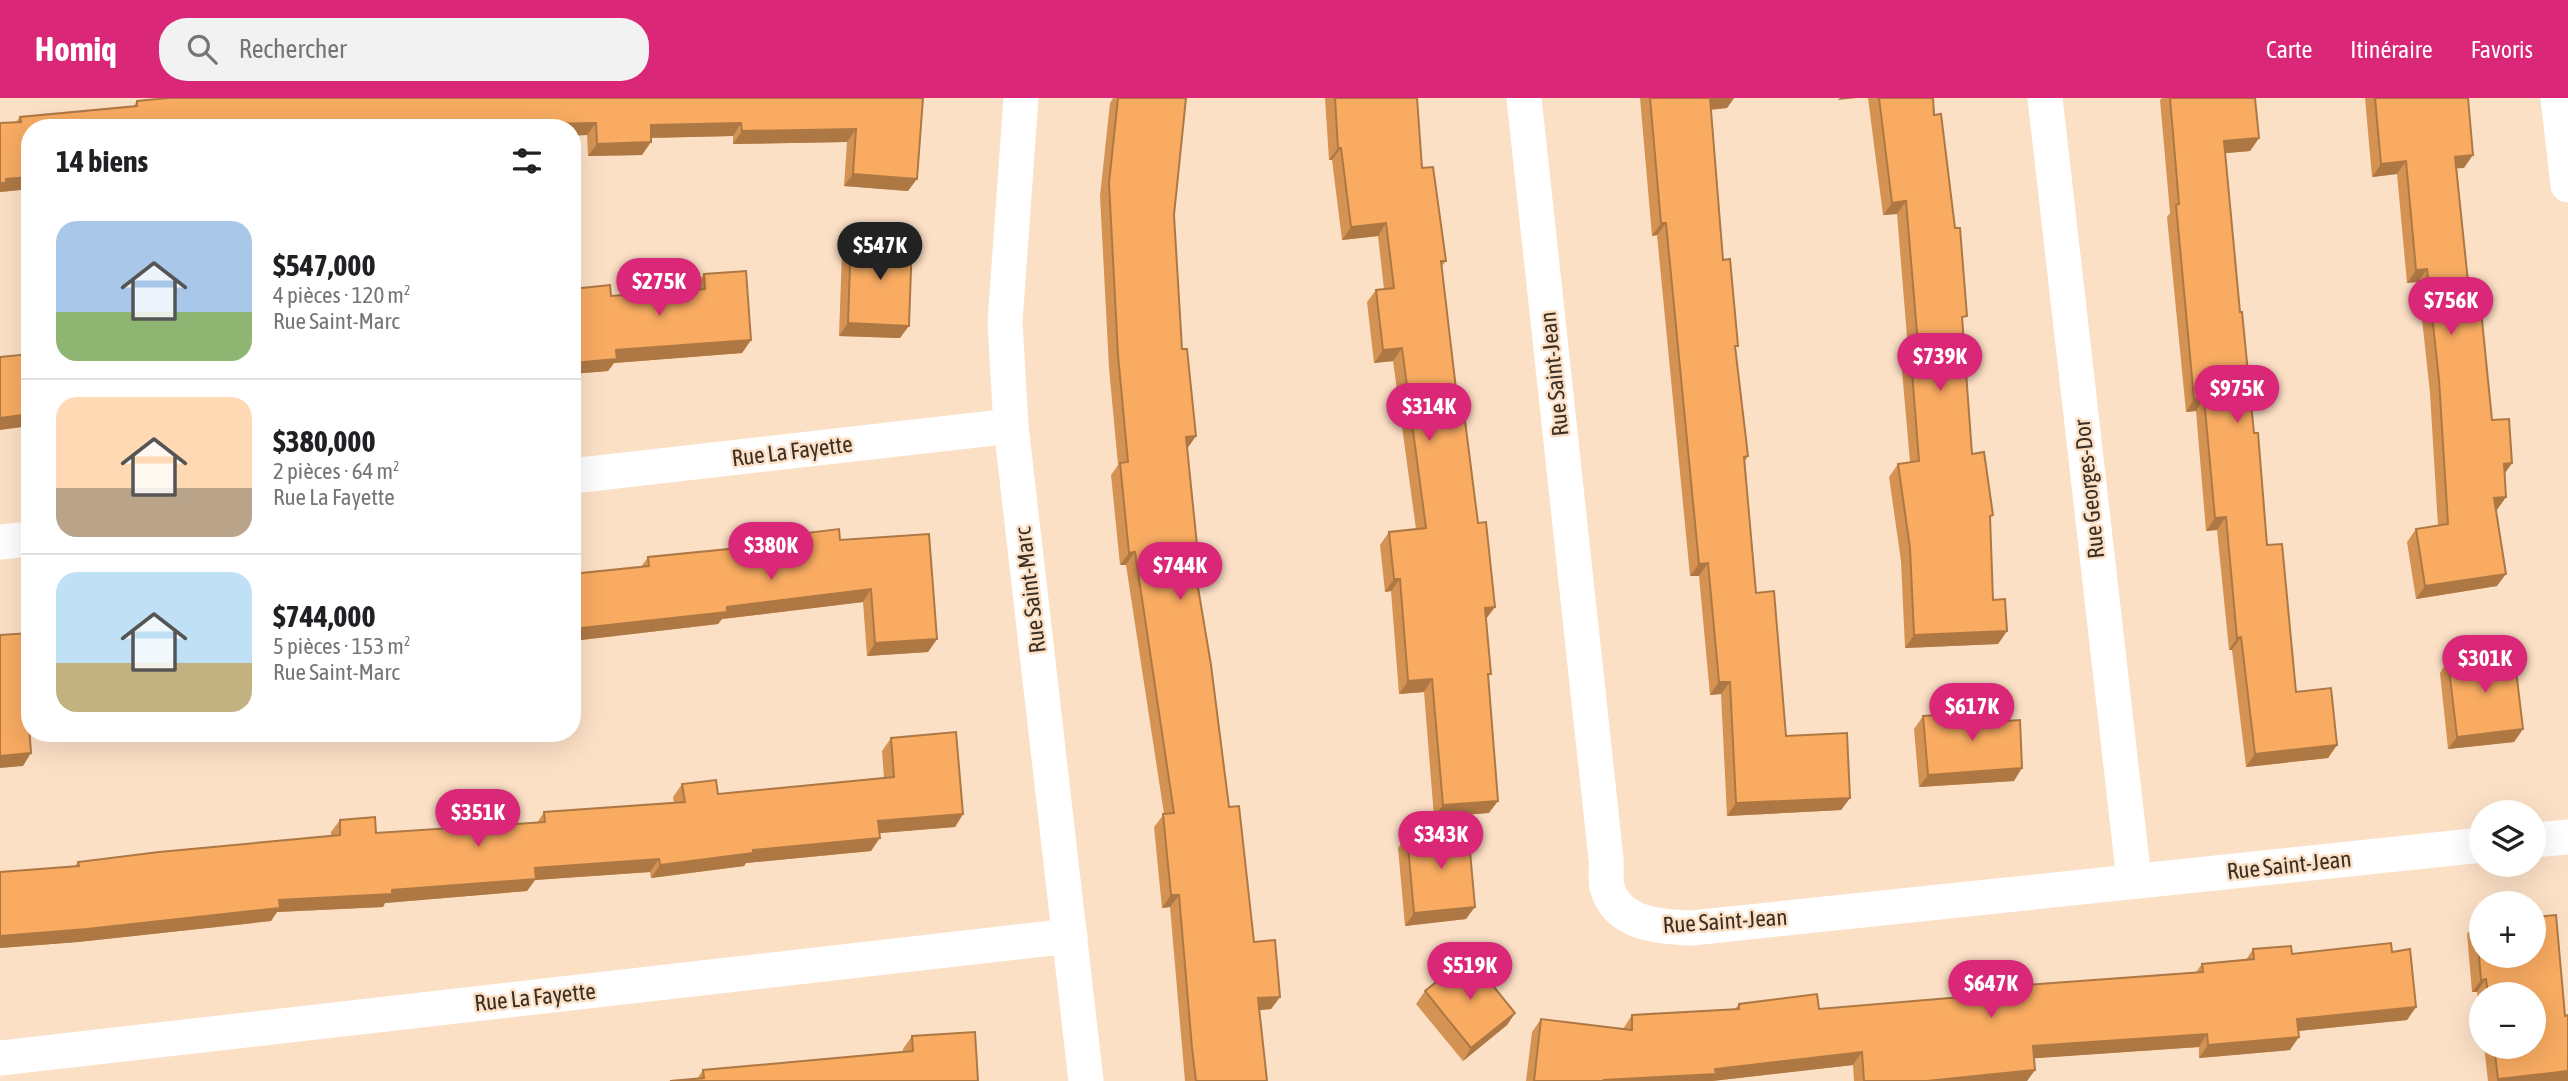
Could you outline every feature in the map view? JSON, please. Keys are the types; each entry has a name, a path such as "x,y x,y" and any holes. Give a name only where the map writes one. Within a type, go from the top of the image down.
{"street":[{"name":"Rue Saint-Marc","path":"1021,98 1006,322 1006,364 1086,1081"},
{"name":"Rue Saint-Jean","path":"1524,98 1605,845 1607,888 1621,912 1653,926 1692,928 2469,846"},
{"name":"Rue Georges-Dor","path":"2045,98 2134,880"},
{"path":"2558,98 2568,185"},
{"name":"Rue La Fayette","path":"581,475 1011,426"},
{"path":"0,542 21,540"},
{"path":"2546,839 2568,836"},
{"name":"Rue La Fayette","path":"0,1058 1070,936"}],"building":[{"path":"168,98 923,98 917,179 853,174 856,129 742,131 741,123 651,125 651,142 597,144 596,123 581,123 581,119 21,119 21,122 20,117 137,106 137,101"},
{"path":"1118,98 1186,98 1174,215 1182,349 1187,349 1196,436 1186,437 1197,545 1191,546 1211,665 1229,807 1239,806 1254,942 1275,940 1280,997 1258,998 1267,1081 1196,1081 1179,895 1171,895 1163,814 1174,813 1135,552 1129,553 1120,463 1128,462 1118,355 1109,183"},
{"path":"1335,98 1417,98 1422,168 1433,167 1446,261 1441,261 1456,389 1461,389 1478,523 1486,522 1495,607 1485,608 1498,801 1443,805 1432,679 1408,681 1400,579 1394,579 1389,532 1426,528 1402,348 1383,350 1376,290 1394,288 1386,223 1351,227 1341,148 1338,148"},
{"path":"1650,98 1710,98 1723,260 1730,259 1738,346 1735,346 1748,456 1744,457 1756,593 1774,591 1786,736 1847,733 1850,798 1736,803 1730,682 1719,682 1708,563 1699,564 1666,223 1661,223"},
{"path":"1879,98 1933,98 1934,115 1941,114 1955,228 1960,228 1967,316 1962,317 1972,454 1984,452 1993,515 1990,516 1993,600 2005,599 2007,631 1914,635 1910,548 1898,464 1919,461 1910,346 1918,345 1906,201 1892,203"},
{"path":"2170,98 2255,98 2259,138 2224,141 2254,433 2258,433 2267,545 2282,544 2296,692 2331,688 2337,745 2255,754 2241,637 2237,638 2226,517 2215,518 2204,398 2194,399 2176,205 2179,204"},
{"path":"2375,98 2468,98 2473,155 2455,157 2469,291 2479,290 2492,420 2509,419 2512,463 2504,464 2506,497 2494,498 2506,574 2425,586 2416,529 2448,524 2439,380 2427,269 2416,270 2406,161 2381,164"},
{"path":"21,122 21,178 6,179 6,183 0,183 0,123"},
{"path":"851,238 912,241 909,326 848,323"},
{"path":"746,271 751,340 616,350 617,359 581,362 581,288 610,285 611,296 705,289 704,274"},
{"path":"21,355 21,415 0,418 0,357"},
{"path":"839,529 840,540 929,534 937,639 875,643 871,589 727,607 727,612 581,628 581,573 649,566 648,557 759,546 758,539"},
{"path":"21,634 21,742 30,742 31,753 0,756 0,635"},
{"path":"2514,653 2523,729 2457,737 2448,660"},
{"path":"2005,711 2006,721 2020,720 2022,768 1928,775 1923,716"},
{"path":"956,732 963,814 878,821 880,838 753,850 753,853 660,865 659,859 535,868 536,879 392,890 392,894 279,900 280,908 0,936 0,872 79,866 78,862 159,852 340,835 340,820 375,817 376,833 545,822 544,812 685,802 682,784 716,780 718,794 894,777 891,738"},
{"path":"1468,829 1475,907 1414,913 1407,835"},
{"path":"2556,915 2565,1016 2568,1015 2568,1071 2498,1079 2496,1059 2546,1059 2546,982 2486,982 2486,979 2481,980 2480,968 2546,968 2546,916"},
{"path":"2391,943 2392,952 2410,949 2416,1007 2297,1019 2299,1037 2208,1045 2207,1034 2033,1046 2035,1070 1927,1081 1864,1081 1862,1052 1715,1069 1716,1074 1604,1081 1534,1081 1541,1019 1632,1030 1632,1015 1739,1009 1739,1004 1817,994 1819,1009 1973,996 1970,971 2024,966 2026,985 2203,972 2202,964 2254,959 2253,949 2291,946 2292,954"},
{"path":"1469,956 1515,1013 1471,1048 1425,991"},
{"path":"975,1032 978,1081 670,1081 704,1078 703,1070 913,1051 912,1036"}]}
